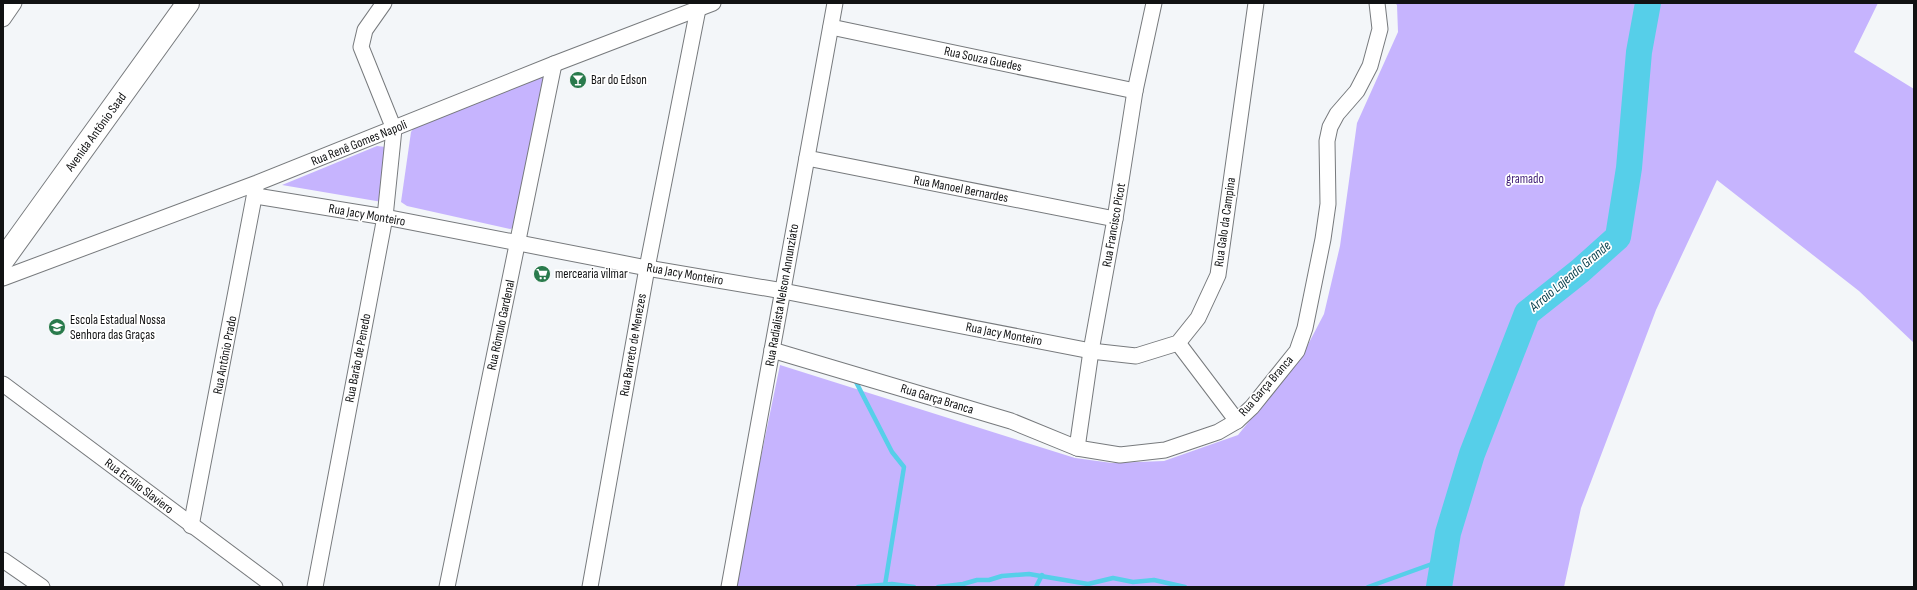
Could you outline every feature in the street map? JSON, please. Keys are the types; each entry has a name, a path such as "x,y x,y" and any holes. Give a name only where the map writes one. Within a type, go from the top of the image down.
{"main road":[{"name":"Avenida Antônio Saad","path":"3,260 188,3"}],"street":[{"path":"3,19 14,3"},
{"path":"384,3 365,30 361,47 394,129"},
{"name":"Rua Renê Gomes Napoli","path":"3,278 256,190 394,129 554,64 713,3"},
{"name":"Rua Radialista Nelson Annunziato","path":"729,587 835,3"},
{"name":"Rua Francisco Picot","path":"1077,448 1091,351 1115,220 1135,91 1154,3"},
{"name":"Rua Galo da Campina","path":"1178,343 1198,318 1218,275 1256,3"},
{"name":"Rua Garça Branca","path":"772,350 1011,421 1077,448 1120,455 1165,450 1218,432 1237,420 1252,407 1297,351 1305,328 1323,239 1328,204 1327,141 1330,127 1337,114 1356,91 1370,66 1380,29 1377,3"},
{"name":"Rua Barreto de Menezes","path":"590,587 647,268 698,9"},
{"name":"Rua Souza Guedes","path":"831,27 1135,91"},
{"name":"Rua Rômulo Gardenal","path":"447,587 554,64"},
{"name":"Rua Barão de Penedo","path":"315,587 385,217 394,129"},
{"name":"Rua Manoel Bernardes","path":"807,158 1115,220"},
{"name":"Rua Jacy Monteiro","path":"256,190 518,244 783,291 1091,351"},
{"name":"Rua Antônio Prado","path":"191,526 256,190"},
{"path":"1091,351 1136,356 1178,343 1237,420"},
{"name":"Rua Ercílio Slaviero","path":"3,384 191,526 275,587"},
{"path":"3,560 42,587"}],"green space":[{"name":"gramado","path":"1395,3 1878,3 1854,52 1914,89 1914,343 1859,291 1717,180 1656,310 1581,508 1564,587 734,587 780,365 1075,458 1112,463 1164,461 1238,435 1302,356 1324,314 1340,246 1357,123 1398,32 1397,5"},
{"path":"542,74 546,78 516,227 510,229 407,206 401,202 411,132 415,126"},
{"path":"377,146 386,147 382,202 282,185"}],"waterway":[{"name":"Arroio Lajeado Grande","path":"1439,587 1448,533 1472,454 1527,313 1580,271 1618,237 1629,168 1639,52 1648,3"},
{"path":"855,380 892,452 904,467 885,585"},
{"path":"1368,587 1443,560"},
{"path":"938,587 963,584 977,580 989,580 1002,576 1029,574 1088,584 1113,578 1133,582 1154,580 1185,587"},
{"path":"1036,587 1042,575"},
{"path":"858,587 892,584 914,587"}],"place":[{"name":"Bar do Edson","path":"578,80"},
{"name":"mercearia vilmar","path":"542,274"},
{"name":"Escola Estadual Nossa Senhora das Graças","path":"57,327"}]}
